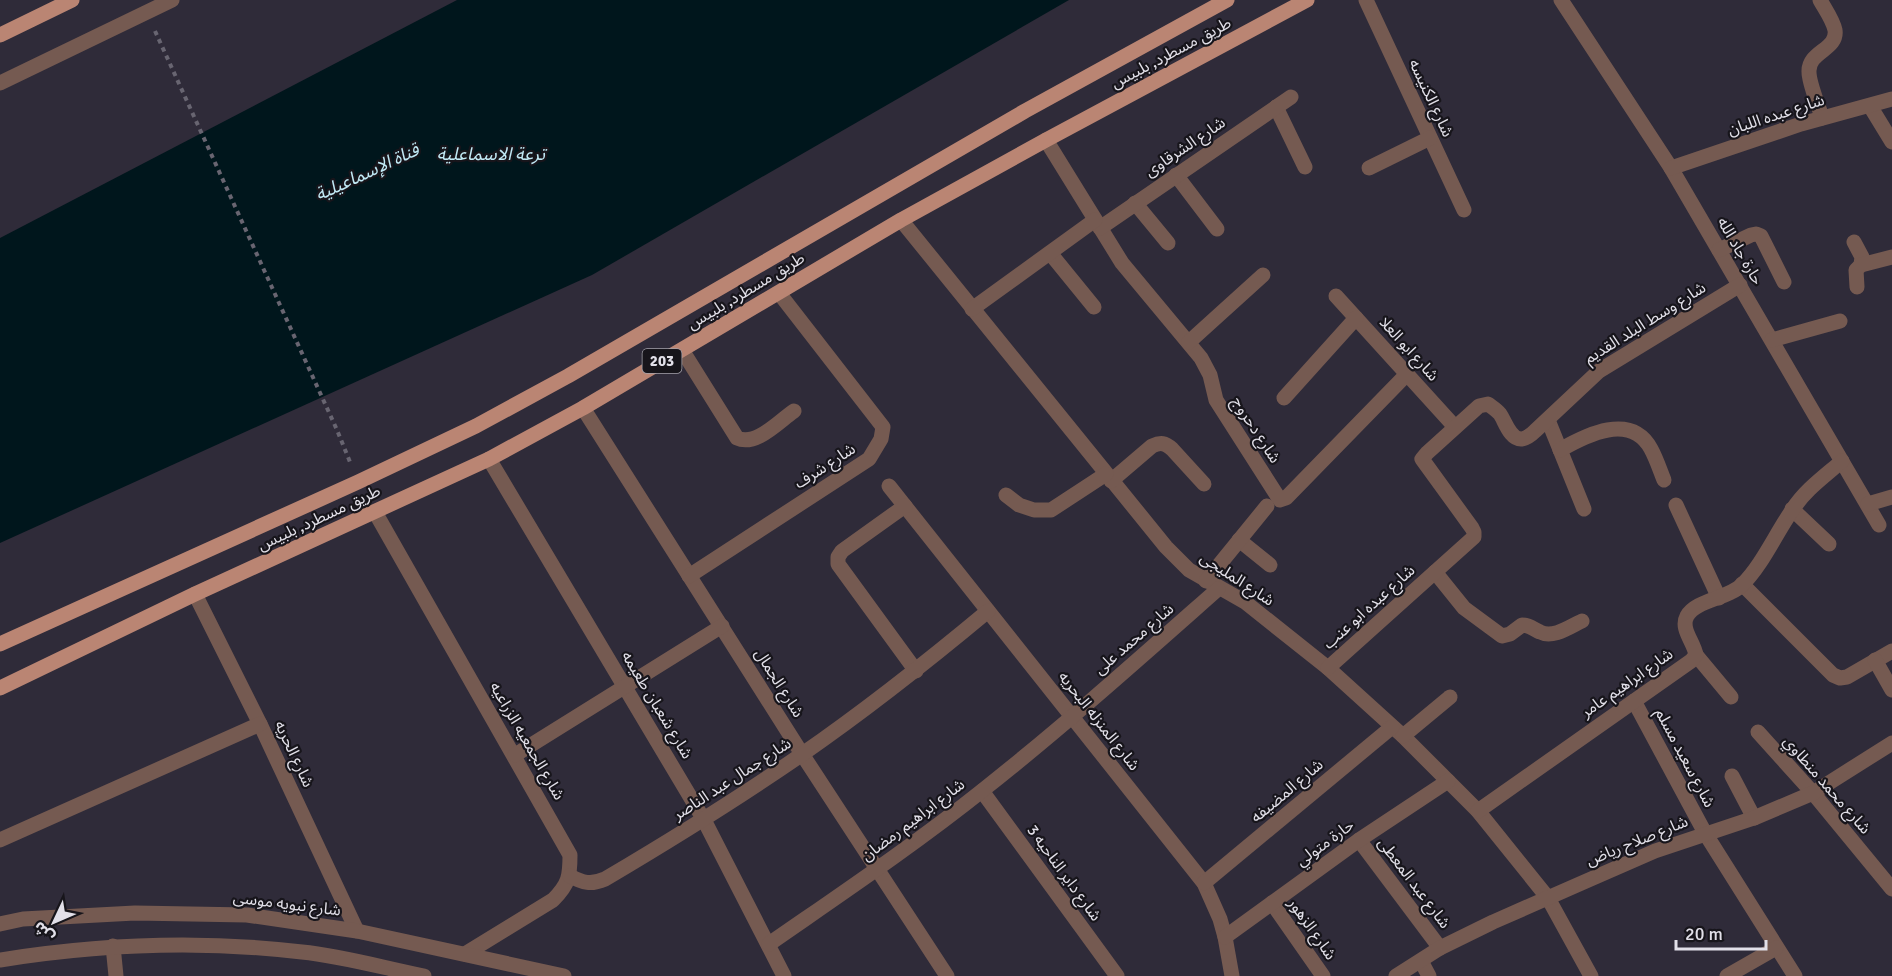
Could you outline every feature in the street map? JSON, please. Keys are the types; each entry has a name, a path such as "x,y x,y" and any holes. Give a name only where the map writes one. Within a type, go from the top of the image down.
{"main road":[{"path":"0,36 72,0"},
{"name":"طريق مسطرد, بلبيس","path":"0,644 476,426 568,376 884,195 1025,111 1227,0"},
{"name":"طريق مسطرد, بلبيس","path":"0,688 195,594 489,459 583,408 901,220 1307,0"}],"street":[{"path":"0,83 172,0"},
{"name":"شارع الكنيسه","path":"1366,0 1464,210"},
{"name":"حارة جاد الله","path":"1561,0 1671,168 1879,525"},
{"path":"1820,0 1835,31 1834,39 1830,45 1816,54 1809,71 1822,118"},
{"name":"شارع الشرقاوى","path":"972,309 1050,253 1135,203 1291,97"},
{"name":"شارع عبده اللبان","path":"1671,168 1801,124 1892,99"},
{"path":"1870,106 1892,142"},
{"path":"1276,107 1305,167"},
{"path":"1369,168 1430,138"},
{"name":"شارع دحروج","path":"1046,140 1097,224 1138,284 1190,342 1201,358 1210,375 1216,400 1280,500 1286,498 1407,374"},
{"path":"1176,175 1217,230"},
{"path":"1135,203 1168,243"},
{"name":"شارع المليجى","path":"901,220 1166,547 1189,570 1245,602 1328,668 1398,732 1478,811 1548,898 1591,976"},
{"path":"1719,250 1751,235 1761,236 1784,282"},
{"path":"1854,242 1862,257 1861,265"},
{"path":"1050,253 1094,307"},
{"path":"1857,287 1856,270 1861,265 1892,257"},
{"path":"1190,342 1263,275"},
{"name":"شارع وسط البلد القديم","path":"1455,427 1479,406 1488,404 1498,411 1512,434 1522,439 1548,420 1599,371 1740,285"},
{"name":"شارع شرف","path":"690,576 869,459 881,439 883,427 779,293"},
{"name":"شارع ابو العلا","path":"1336,296 1455,427"},
{"path":"1284,398 1356,318"},
{"path":"1772,340 1840,321"},
{"path":"682,350 737,438 744,441 755,439 794,411"},
{"name":"شارع الجمال","path":"583,408 802,754 947,976"},
{"path":"1548,420 1584,509"},
{"name":"شارع عبده ابو عنب","path":"1328,668 1472,540 1474,532 1472,528 1422,459 1455,427"},
{"path":"1560,450 1596,433 1622,428 1643,439 1651,447 1664,480"},
{"path":"1006,495 1018,505 1034,510 1051,510 1109,477 1159,443 1167,444 1204,484"},
{"name":"شارع شعبان طعيمه","path":"489,459 704,820 784,976"},
{"name":"شارع ابراهيم عامر","path":"1478,811 1691,661 1696,655 1695,646 1685,630 1685,620 1688,614 1695,608 1730,594 1742,584 1757,566 1792,509 1842,461"},
{"name":"شارع المنزله البحريه","path":"889,486 1204,883 1220,919 1232,976"},
{"path":"1868,504 1892,497"},
{"path":"1676,505 1719,598"},
{"path":"905,506 842,551 838,557 838,564 916,671"},
{"name":"شارع محمد على","path":"1072,716 1212,585 1239,540 1267,506"},
{"path":"1792,509 1829,544"},
{"name":"شارع الجمعيه الزراعيه","path":"375,512 570,855 570,876"},
{"path":"1239,540 1270,565"},
{"name":"شارع عبده ابو عنب","path":"1435,572 1464,608 1502,636 1510,634 1522,625 1532,627 1542,634 1551,634 1582,621"},
{"path":"1742,584 1833,675 1840,678 1847,677 1892,651"},
{"name":"شارع الحريه","path":"195,594 260,724 357,931"},
{"name":"شارع جمال عبد الناصر","path":"570,876 581,882 594,884 704,820 802,754 916,671 988,611"},
{"path":"515,755 722,626"},
{"path":"1696,655 1731,697"},
{"path":"1875,660 1892,690"},
{"name":"شارع المضيفه","path":"1204,883 1398,732 1450,697"},
{"name":"شارع سعيد مسلم","path":"1634,701 1705,833 1795,976"},
{"name":"شارع ابراهيم رمضان","path":"769,944 879,869 982,791 1072,716"},
{"path":"0,840 260,724"},
{"name":"شارع محمد منطاوي","path":"1758,732 1813,793 1892,889"},
{"name":"شارع صلاح رياض","path":"1396,976 1440,948 1655,851 1754,818 1813,793 1892,743"},
{"path":"1732,776 1754,818"},
{"name":"حارة متولي","path":"1225,937 1359,840 1448,781"},
{"name":"شارع داير الناحيه 3","path":"982,791 1118,976"},
{"name":"شارع عبد المعطى","path":"1359,840 1440,948"},
{"path":"465,954 554,900 570,876"},
{"name":"شارع الزهور","path":"1272,903 1323,976"},
{"name":"شارع نبويه موسى","path":"0,924 23,919 146,913 247,915 357,931 564,976"},
{"path":"0,960 51,951 113,946 244,947 304,952 424,976"},
{"path":"113,946 116,976"},
{"path":"1727,976 1776,948"},
{"path":"1421,960 1429,976"}],"path":[{"path":"147,13 337,430 358,482"}],"water":[{"name":"ترعة الاسماعلية","path":"457,0 1069,0 592,275 0,543 0,238"}],"water label":[{"name":"قناة الإسماعيلية","path":"367,172"}]}
